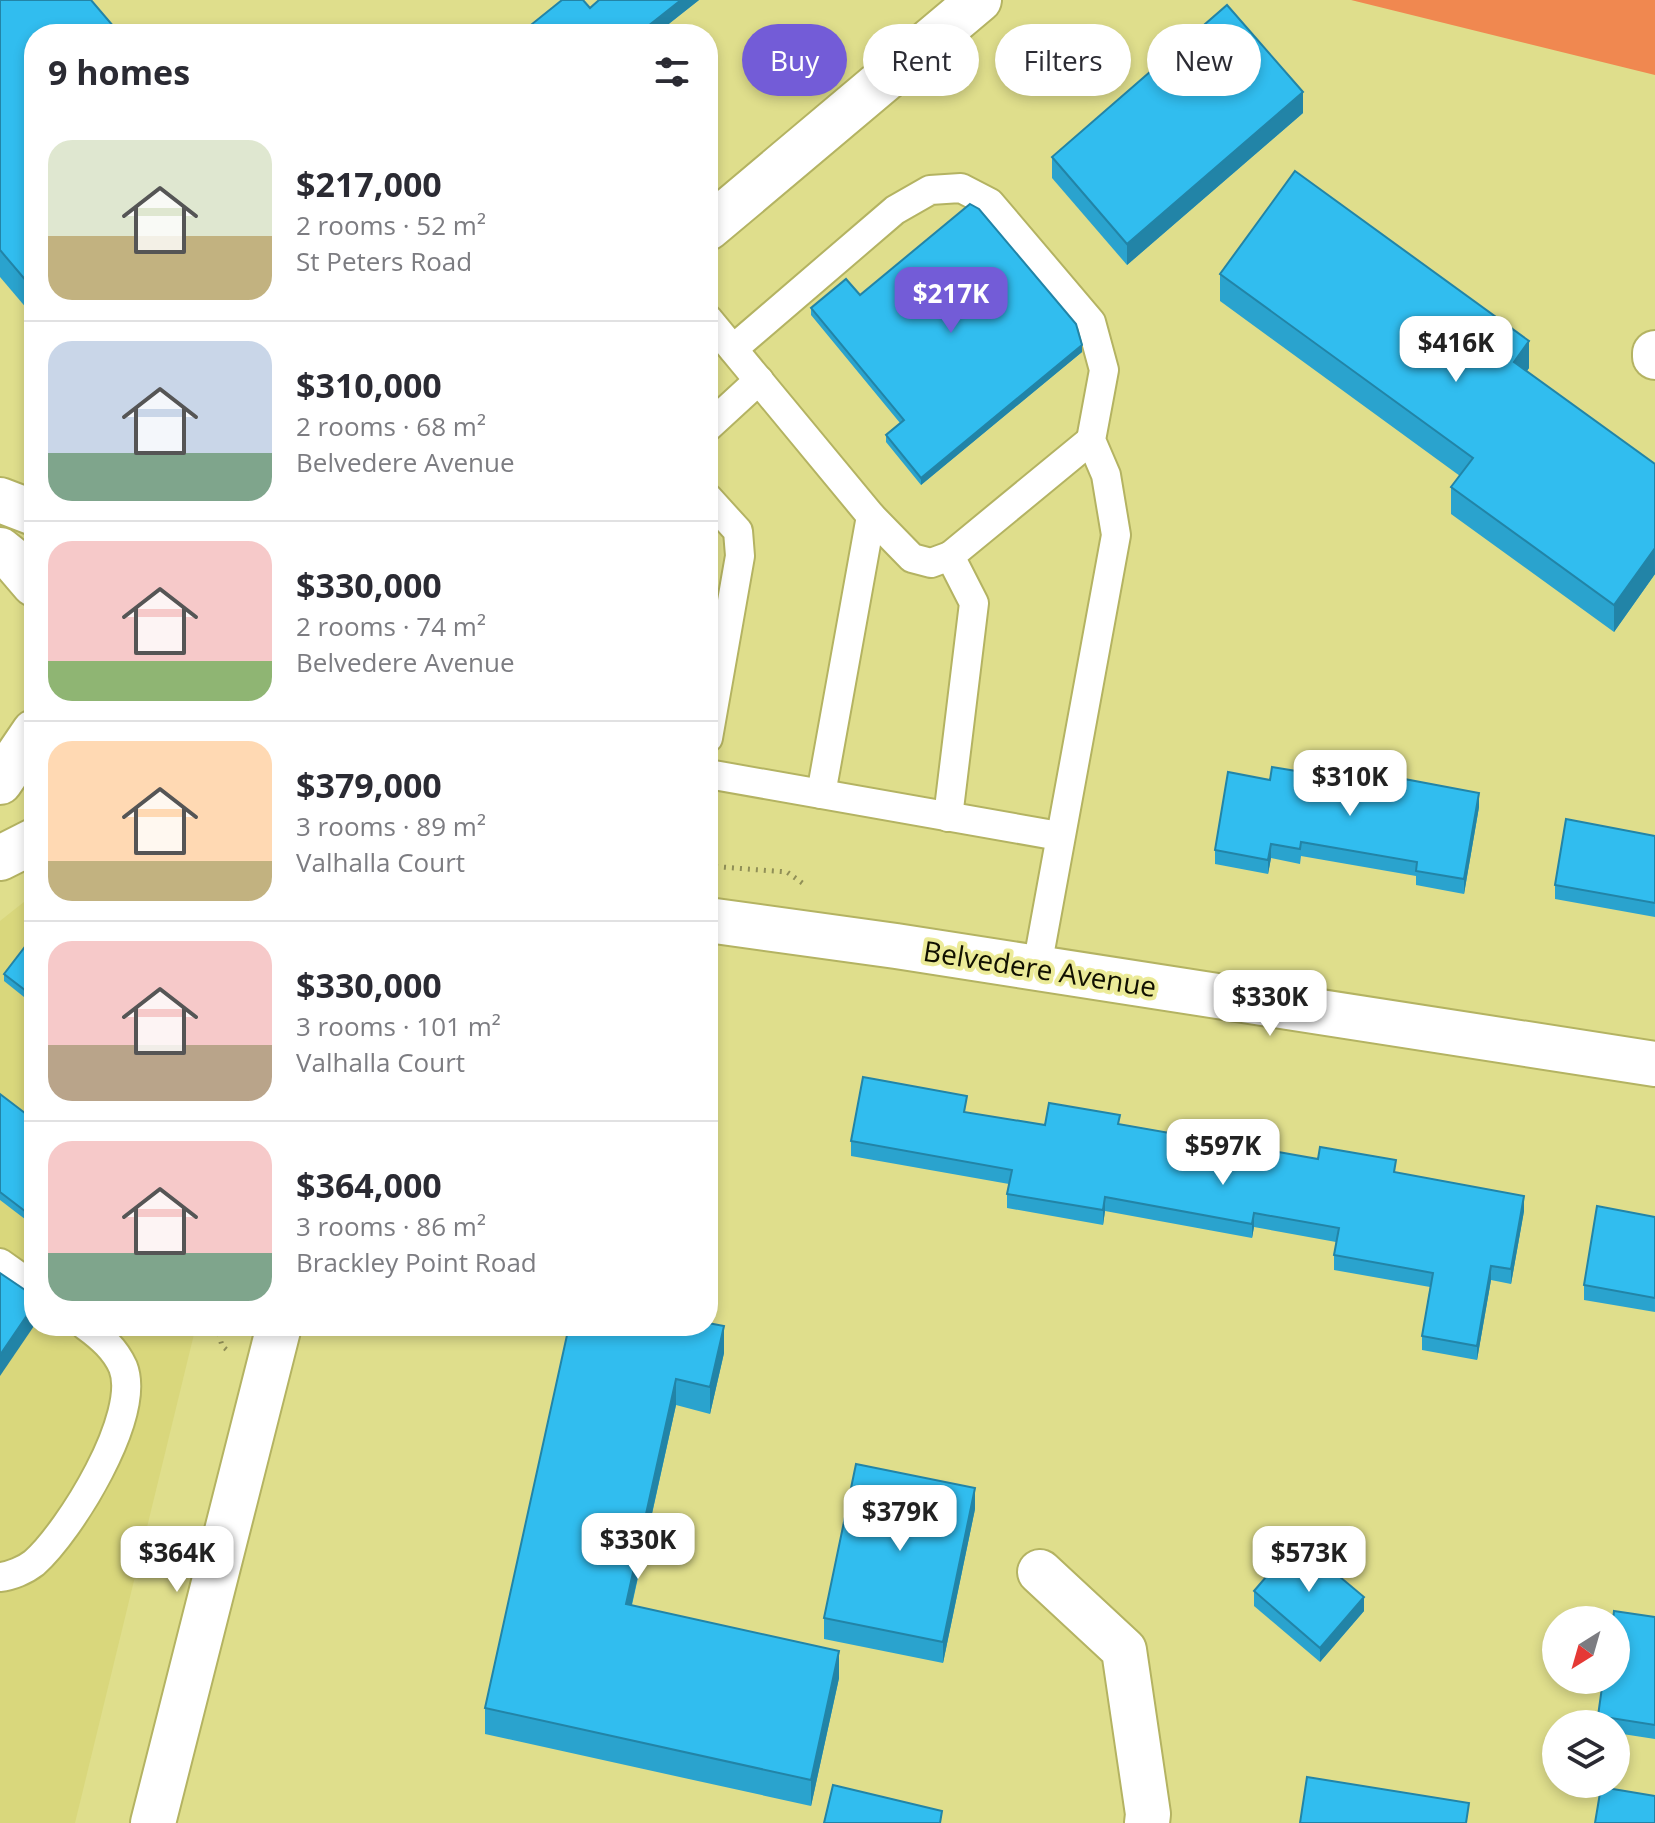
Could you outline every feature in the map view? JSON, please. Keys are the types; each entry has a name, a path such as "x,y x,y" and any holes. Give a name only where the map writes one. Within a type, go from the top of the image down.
{"main road":[{"path":"718,220 979,0"},
{"path":"0,500 24,509"},
{"path":"0,550 24,572"},
{"path":"0,782 24,747"},
{"path":"0,858 24,846"},
{"name":"Belvedere Avenue","path":"718,921 1037,967 1655,1064"},
{"path":"153,1823 276,1336"},
{"path":"1040,1572 1124,1650 1147,1823"}],"lane":[{"path":"733,349 895,210 930,190 961,188 990,203 1091,322 1104,370 1091,440 1106,475 1116,535 1037,967"},
{"path":"718,331 871,516 912,558 931,563 950,556 1091,440"},
{"path":"718,418 759,380"},
{"path":"718,509 738,531 740,556 718,681"},
{"path":"821,794 871,516"},
{"path":"948,817 974,603 950,556"},
{"path":"718,776 1059,836"},
{"path":"0,1263 24,1280"},
{"path":"0,1577 32,1564 88,1494 108,1454 125,1398 123,1368 107,1342 99,1336"}],"shaded area":[{"path":"1351,0 1655,0 1655,75"},
{"path":"24,902 24,1336 194,1336 75,1823 0,1823 0,921"}],"building":[{"path":"0,0 91,0 111,24 24,24 24,278 0,250"},
{"path":"562,0 583,0 590,8 599,0 681,0 651,24 532,24"},
{"path":"1227,5 1244,24 1205,24"},
{"path":"1261,44 1303,92 1127,244 1052,157 1122,96 1131,96 1131,88 1147,74 1147,96 1261,96"},
{"path":"1295,171 1529,341 1514,362 1655,464 1655,548 1614,605 1451,487 1473,458 1220,274"},
{"path":"970,204 979,209 1076,324 1082,345 921,478 886,435 904,420 811,308 846,279 860,295"},
{"path":"1272,767 1381,785 1383,775 1479,793 1464,879 1416,871 1417,862 1301,842 1300,849 1271,844 1268,860 1215,850 1228,772 1270,780"},
{"path":"1566,819 1655,836 1655,903 1555,885"},
{"path":"24,948 24,989 4,974"},
{"path":"863,1077 967,1096 964,1112 1045,1125 1049,1103 1120,1115 1118,1124 1318,1159 1320,1147 1396,1160 1394,1172 1524,1196 1511,1269 1491,1266 1477,1346 1422,1336 1433,1273 1334,1255 1339,1228 1254,1213 1252,1224 1105,1197 1103,1210 1007,1194 1012,1170 851,1141"},
{"path":"0,1094 24,1112 24,1210 0,1192"},
{"path":"1597,1206 1655,1217 1655,1298 1584,1285"},
{"path":"0,1273 24,1289 24,1320 0,1355"},
{"path":"718,1325 724,1326 710,1387 676,1379 626,1604 839,1651 811,1780 485,1708 567,1336 718,1336"},
{"path":"856,1464 975,1488 943,1642 824,1618"},
{"path":"1297,1541 1364,1597 1320,1648 1254,1591"},
{"path":"1630,1613 1655,1617 1655,1725 1630,1721 1630,1710 1599,1710 1601,1694 1630,1694"},
{"path":"1307,1777 1469,1803 1466,1823 1300,1823"},
{"path":"833,1785 942,1811 940,1823 824,1823"},
{"path":"1630,1792 1655,1796 1655,1823 1595,1823 1599,1798 1630,1798"}]}
